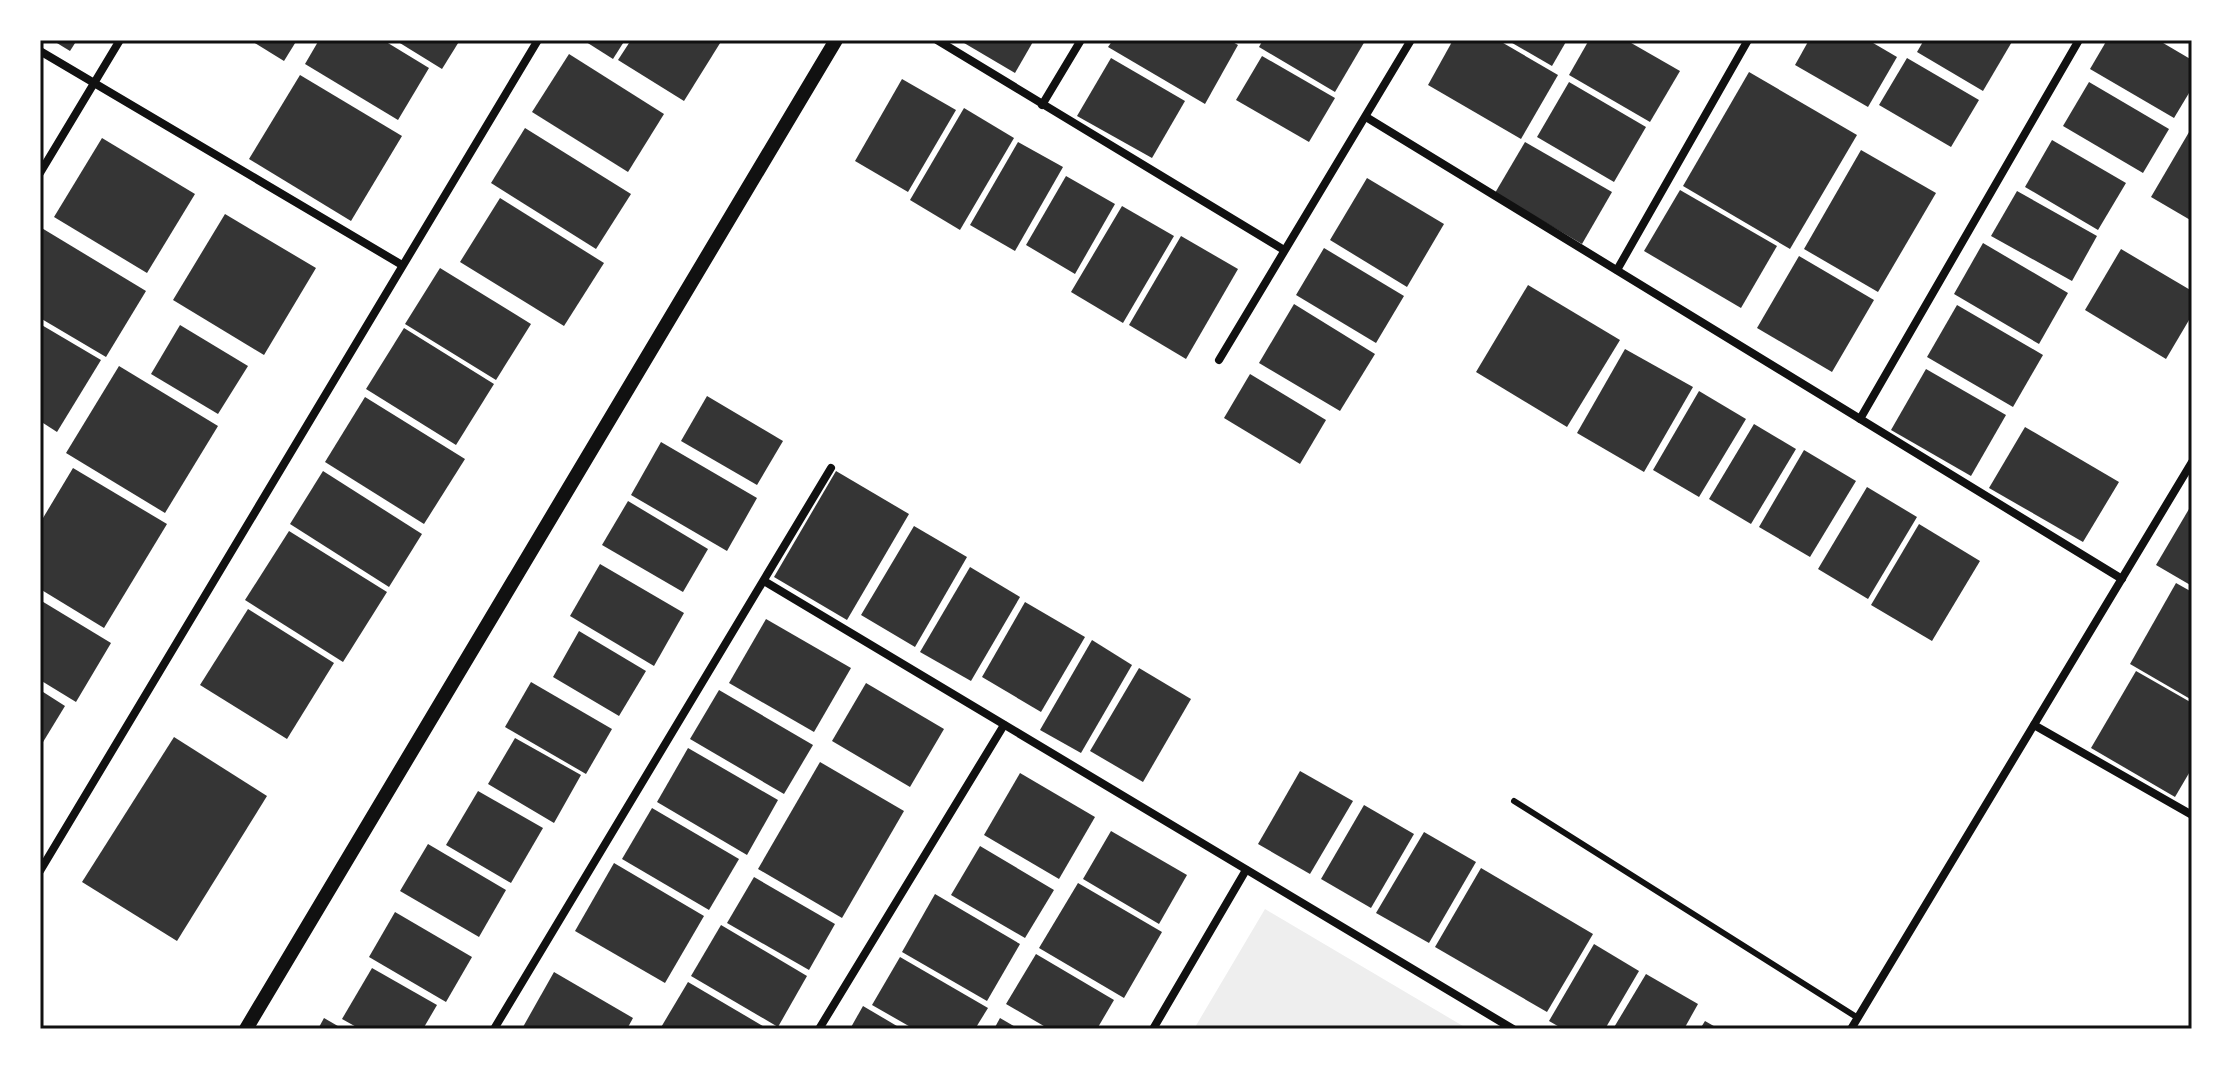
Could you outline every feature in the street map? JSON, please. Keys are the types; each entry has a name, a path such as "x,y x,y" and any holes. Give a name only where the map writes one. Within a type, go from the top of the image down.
{"street":[{"path":"40,173 120,40"},
{"path":"40,871 538,40"},
{"path":"246,1029 836,40"},
{"path":"937,40 1284,250"},
{"path":"1042,105 1081,40"},
{"path":"1219,360 1411,40"},
{"path":"1617,270 1748,40"},
{"path":"1860,419 2079,40"},
{"path":"40,51 402,265"},
{"path":"1366,117 2122,579"},
{"path":"1851,1029 2192,462"},
{"path":"494,1029 831,468"},
{"path":"764,581 1498,1025 1513,1029"},
{"path":"819,1029 1004,725"},
{"path":"2034,725 2192,815"},
{"path":"1153,1029 1246,870"}],"lane":[{"path":"1514,801 1858,1018"}],"shaded area":[{"path":"1265,909 1468,1029 1194,1029"}],"building":[{"path":"52,40 77,40 70,51"},
{"path":"250,40 297,40 284,61"},
{"path":"319,40 383,40 429,68 398,120 305,64"},
{"path":"395,40 460,40 442,69"},
{"path":"583,40 625,40 613,59"},
{"path":"631,40 722,40 684,101 618,60"},
{"path":"959,40 1034,40 1015,73"},
{"path":"1113,40 1229,40 1238,45 1205,104 1108,47"},
{"path":"1263,40 1365,41 1335,92 1259,47"},
{"path":"1453,40 1498,40 1558,75 1521,139 1428,85"},
{"path":"1507,40 1567,40 1552,66"},
{"path":"1589,40 1626,40 1680,71 1650,122 1569,75"},
{"path":"1809,40 1868,40 1897,57 1868,107 1795,65"},
{"path":"1924,40 2013,40 1983,91 1917,52"},
{"path":"2107,40 2158,40 2192,60 2192,88 2174,118 2090,69"},
{"path":"569,54 664,114 628,172 532,112"},
{"path":"1262,56 1335,98 1309,142 1236,100"},
{"path":"1111,58 1185,101 1152,158 1077,116"},
{"path":"1907,58 1979,100 1951,147 1879,105"},
{"path":"1749,72 1857,135 1790,249 1683,186"},
{"path":"300,75 402,136 351,221 249,159"},
{"path":"902,79 956,110 908,192 855,161"},
{"path":"1569,82 1646,127 1614,182 1537,137"},
{"path":"2089,82 2169,129 2143,173 2063,126"},
{"path":"964,108 1014,138 960,230 910,200"},
{"path":"2192,127 2192,221 2151,197"},
{"path":"525,128 631,194 596,249 491,183"},
{"path":"102,138 195,194 147,273 54,217"},
{"path":"2052,140 2126,183 2098,230 2025,187"},
{"path":"1018,142 1063,167 1015,251 970,225"},
{"path":"1525,142 1612,192 1582,244 1495,193"},
{"path":"1861,150 1936,193 1878,292 1804,249"},
{"path":"1066,176 1115,204 1075,274 1026,245"},
{"path":"1367,178 1444,224 1407,287 1330,240"},
{"path":"1680,190 1777,246 1741,308 1644,251"},
{"path":"2017,191 2097,236 2072,281 1991,236"},
{"path":"500,198 604,263 564,326 460,262"},
{"path":"1122,206 1174,236 1123,323 1071,292"},
{"path":"225,214 316,268 264,355 173,300"},
{"path":"40,227 146,291 106,357 40,318"},
{"path":"1181,236 1238,269 1186,359 1129,325"},
{"path":"1983,243 2068,293 2039,344 1954,294"},
{"path":"1324,248 1404,296 1376,343 1296,295"},
{"path":"2121,249 2192,291 2192,315 2166,359 2085,310"},
{"path":"1799,256 1874,300 1832,372 1757,328"},
{"path":"440,268 531,324 496,380 405,324"},
{"path":"1528,285 1620,340 1567,427 1476,372"},
{"path":"1294,304 1375,354 1340,411 1259,363"},
{"path":"1957,305 2043,355 2013,407 1927,357"},
{"path":"40,324 101,360 57,432 40,421"},
{"path":"180,325 248,366 218,414 151,374"},
{"path":"404,328 494,384 456,445 366,389"},
{"path":"1625,349 1693,387 1644,472 1577,433"},
{"path":"119,366 218,426 165,513 66,453"},
{"path":"1926,369 2006,415 1971,476 1891,430"},
{"path":"1250,374 1326,420 1300,464 1224,418"},
{"path":"1699,391 1746,419 1699,497 1653,470"},
{"path":"707,396 783,441 757,485 681,441"},
{"path":"365,397 465,459 424,524 325,462"},
{"path":"1754,424 1796,449 1751,524 1709,499"},
{"path":"2025,427 2119,482 2083,542 1989,488"},
{"path":"661,442 757,498 727,551 631,495"},
{"path":"1804,450 1856,481 1810,557 1759,527"},
{"path":"73,468 167,524 104,628 40,589 40,523"},
{"path":"323,471 422,534 389,587 290,524"},
{"path":"836,471 909,514 847,620 774,577"},
{"path":"1867,487 1917,517 1868,599 1818,569"},
{"path":"628,501 708,549 683,592 602,545"},
{"path":"2189,509 2192,510 2192,586 2156,565"},
{"path":"1919,524 1980,561 1932,641 1871,605"},
{"path":"914,526 967,557 915,647 861,615"},
{"path":"289,531 387,592 343,662 245,600"},
{"path":"600,564 684,613 654,666 570,616"},
{"path":"970,567 1020,597 971,681 920,652"},
{"path":"2176,583 2192,592 2192,700 2130,664"},
{"path":"40,600 111,643 76,702 40,680"},
{"path":"1025,602 1085,637 1041,712 982,677"},
{"path":"248,609 334,663 287,739 200,685"},
{"path":"766,619 851,668 814,732 729,683"},
{"path":"579,631 646,671 619,716 553,677"},
{"path":"1092,640 1132,665 1081,753 1040,730"},
{"path":"1139,668 1191,699 1143,782 1090,751"},
{"path":"2136,671 2192,703 2192,768 2175,797 2091,748"},
{"path":"531,682 612,729 586,774 505,727"},
{"path":"866,683 944,729 910,787 832,741"},
{"path":"40,690 65,706 40,747"},
{"path":"719,690 813,745 784,794 690,739"},
{"path":"174,737 267,796 177,941 82,882"},
{"path":"515,738 581,775 554,823 488,784"},
{"path":"688,748 778,800 747,855 657,802"},
{"path":"820,762 904,811 842,918 758,869"},
{"path":"1300,771 1353,801 1310,874 1258,844"},
{"path":"1020,773 1095,817 1059,879 984,835"},
{"path":"478,791 543,828 511,883 446,845"},
{"path":"1364,805 1414,834 1371,908 1321,879"},
{"path":"652,808 739,859 709,910 622,859"},
{"path":"1111,831 1187,875 1159,924 1083,879"},
{"path":"1424,832 1476,862 1429,943 1376,913"},
{"path":"428,844 506,890 479,937 400,891"},
{"path":"980,846 1054,890 1025,938 951,895"},
{"path":"614,863 704,916 665,983 575,931"},
{"path":"1481,868 1593,934 1547,1012 1435,947"},
{"path":"754,877 835,924 809,970 727,923"},
{"path":"1078,883 1162,932 1124,998 1039,948"},
{"path":"935,894 1020,944 987,1001 902,952"},
{"path":"395,912 472,957 446,1002 369,957"},
{"path":"721,925 807,976 778,1027 691,976"},
{"path":"1594,944 1639,971 1605,1029 1563,1029 1549,1021"},
{"path":"1036,954 1114,1000 1097,1029 1049,1029 1006,1004"},
{"path":"900,957 988,1008 975,1029 914,1029 872,1005"},
{"path":"372,968 437,1005 423,1029 360,1029 342,1019"},
{"path":"554,972 633,1018 627,1029 523,1027"},
{"path":"1646,974 1698,1004 1684,1029 1613,1029"},
{"path":"688,982 768,1029 660,1029"},
{"path":"863,1006 902,1029 850,1029"},
{"path":"324,1018 343,1029 318,1029"},
{"path":"1000,1018 1019,1029 994,1029"},
{"path":"1705,1021 1719,1029 1700,1029"}]}
